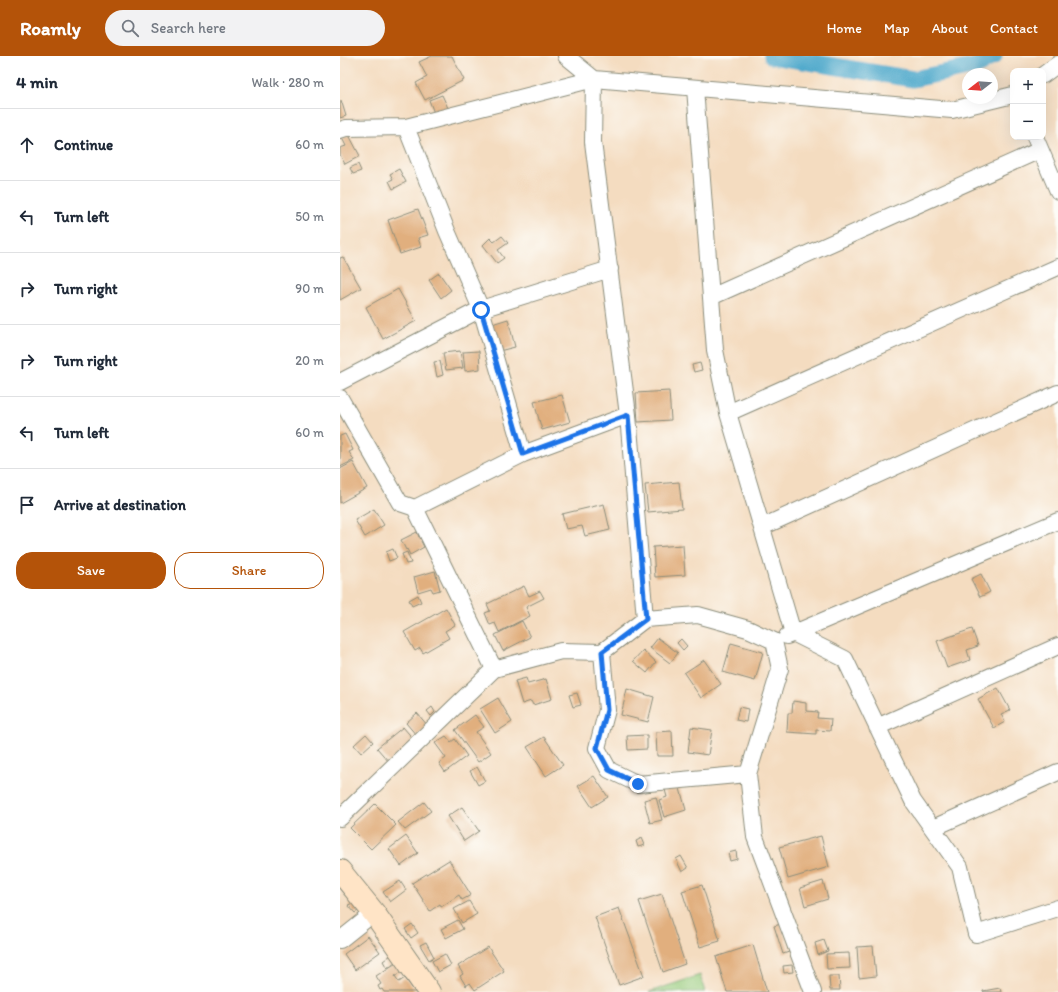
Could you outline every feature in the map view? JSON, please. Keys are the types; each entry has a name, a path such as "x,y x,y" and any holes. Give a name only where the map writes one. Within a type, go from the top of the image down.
{"main road":[{"path":"340,871 374,914 429,992"}],"street":[{"path":"566,56 594,79"},
{"path":"1046,73 1058,64"},
{"path":"594,79 593,142 628,415 646,619"},
{"path":"340,130 346,128 406,127 594,79 952,110 1010,96"},
{"path":"695,88 715,350 728,413 793,633 845,659 913,801 960,867 976,934 1058,908"},
{"path":"406,127 447,231 481,310 523,454"},
{"path":"711,297 1037,143 1058,191"},
{"path":"728,413 1058,267"},
{"path":"340,382 481,310 610,269"},
{"path":"762,527 1058,393"},
{"path":"340,398 400,503 415,508 523,454 628,415"},
{"path":"415,508 494,669"},
{"path":"340,818 494,669 561,651 602,652 646,619 698,615 748,629 774,641 1058,521"},
{"path":"774,641 780,669 748,774 755,837 813,992"},
{"path":"877,726 1058,646"},
{"path":"602,652 607,710 597,748 609,770 638,784 748,774"},
{"path":"933,828 1058,772"},
{"path":"340,940 374,914"}],"green space":[{"path":"700,975 705,992 649,992"}],"building":[{"path":"432,56 452,56 464,80 425,100 416,83 427,77 419,62"},
{"path":"442,95 448,108 434,113 429,100"},
{"path":"341,100 346,116 340,118 340,101"},
{"path":"349,135 360,156 345,164 340,155 340,148 346,146 342,138"},
{"path":"358,164 361,171 353,174 350,168"},
{"path":"399,169 406,182 393,189 389,181 393,179 390,174"},
{"path":"418,209 428,235 418,238 421,247 400,254 388,220"},
{"path":"502,236 508,243 498,250 504,258 497,263 483,245 490,238 494,242"},
{"path":"343,257 361,288 340,300 340,258"},
{"path":"439,273 451,290 441,298 429,280"},
{"path":"398,289 416,321 383,339 366,307"},
{"path":"508,319 515,347 499,351 492,324"},
{"path":"460,351 463,368 446,370 443,353"},
{"path":"479,351 480,369 465,371 463,352"},
{"path":"440,361 443,375 437,377 434,362"},
{"path":"700,363 702,370 694,372 692,365"},
{"path":"669,391 671,420 638,422 636,393"},
{"path":"562,395 570,422 542,430 534,402"},
{"path":"345,434 353,450 349,452 354,460 340,467 340,436"},
{"path":"353,462 367,488 340,503 340,469"},
{"path":"679,482 682,509 648,512 645,485"},
{"path":"604,504 610,530 585,536 582,526 566,529 562,514"},
{"path":"374,509 384,525 365,537 355,520"},
{"path":"417,532 419,537 422,536 424,540 421,541 424,547 410,555 401,540"},
{"path":"683,545 685,575 655,577 653,547"},
{"path":"393,549 397,558 389,561 386,552"},
{"path":"407,552 411,563 406,564 402,554"},
{"path":"435,571 440,590 433,592 431,588 418,592 414,577"},
{"path":"981,574 990,592 980,597 971,579"},
{"path":"524,586 529,596 540,591 544,598 526,607 530,616 499,632 495,623 490,625 485,613 490,611 487,604"},
{"path":"418,595 421,602 412,606 409,600"},
{"path":"446,608 455,625 445,631 449,638 423,653 420,648 415,651 404,632"},
{"path":"522,621 530,637 503,651 495,635"},
{"path":"972,629 978,646 967,650 970,660 947,668 937,641"},
{"path":"658,638 678,653 670,663 650,648"},
{"path":"681,639 687,646 683,650 677,643"},
{"path":"731,643 763,652 755,681 723,672"},
{"path":"643,650 656,662 647,673 633,661"},
{"path":"704,660 721,684 701,698 684,673"},
{"path":"526,678 528,684 546,679 552,699 533,705 531,701 522,704 515,681"},
{"path":"998,688 1010,710 1001,714 1005,722 994,728 978,699"},
{"path":"627,689 654,697 648,722 621,715"},
{"path":"577,693 581,705 573,707 569,695"},
{"path":"498,698 512,722 495,733 480,709"},
{"path":"793,701 806,703 806,711 818,712 817,718 831,719 830,731 816,730 816,734 787,732 788,713 792,713"},
{"path":"432,707 435,712 431,716 427,711"},
{"path":"739,707 748,709 746,722 736,720"},
{"path":"417,713 428,726 417,736 406,723"},
{"path":"475,715 484,727 476,732 491,753 478,762 455,730"},
{"path":"403,727 415,741 389,762 377,748"},
{"path":"691,727 712,730 708,755 688,752"},
{"path":"672,731 673,756 657,756 656,732"},
{"path":"366,734 373,742 361,753 354,745"},
{"path":"647,735 647,749 628,750 627,736"},
{"path":"446,736 451,742 455,739 467,756 445,772 439,763 446,758 435,743"},
{"path":"544,737 563,765 546,776 527,747"},
{"path":"477,767 485,781 478,785 470,771"},
{"path":"594,776 608,797 592,807 578,786"},
{"path":"679,785 686,810 664,817 659,800 667,797 665,790"},
{"path":"656,797 662,820 650,823 644,800"},
{"path":"424,802 431,811 405,830 398,822"},
{"path":"375,804 396,825 371,849 350,828"},
{"path":"462,807 479,831 464,841 448,816"},
{"path":"406,836 418,853 401,866 389,849"},
{"path":"821,836 829,867 788,879 779,847"},
{"path":"642,838 645,845 638,847 636,841"},
{"path":"736,851 737,859 730,861 728,853"},
{"path":"681,856 688,868 682,872 676,859"},
{"path":"449,860 471,895 462,900 459,895 441,907 440,904 430,911 412,883"},
{"path":"400,881 406,890 390,902 383,892"},
{"path":"823,881 828,899 805,906 800,888"},
{"path":"702,885 720,941 700,947 682,891"},
{"path":"662,894 685,964 663,972 639,901"},
{"path":"469,901 477,914 462,923 454,909"},
{"path":"356,902 362,908 355,913 348,905"},
{"path":"619,908 644,976 619,985 595,917"},
{"path":"458,920 463,929 446,938 441,929"},
{"path":"412,924 418,933 411,938 405,929"},
{"path":"781,924 789,952 783,954 774,926"},
{"path":"368,936 380,952 355,970 344,954"},
{"path":"824,940 828,951 818,955 815,943"},
{"path":"426,942 434,957 429,960 420,945"},
{"path":"753,945 767,992 727,992 716,957"},
{"path":"873,946 876,976 859,978 857,947"},
{"path":"488,947 504,971 475,990 470,983 466,986 460,976 463,974 458,966"},
{"path":"849,953 850,968 827,969 826,954"},
{"path":"445,954 451,965 438,972 432,961"},
{"path":"391,955 395,962 387,968 383,961"},
{"path":"396,963 402,972 395,976 399,982 405,978 415,992 384,992 382,989 380,990 378,986 381,984 376,976"},
{"path":"792,965 793,972 784,973 783,966"},
{"path":"829,976 839,976 840,990 830,990"},
{"path":"1000,988 1001,992 983,992 983,991"}],"waterway":[{"path":"772,56 913,79 977,66 994,56"}],"route":[{"path":"481,310 523,454 628,415 646,619 602,652 607,710 597,748 609,770 638,784"}]}
